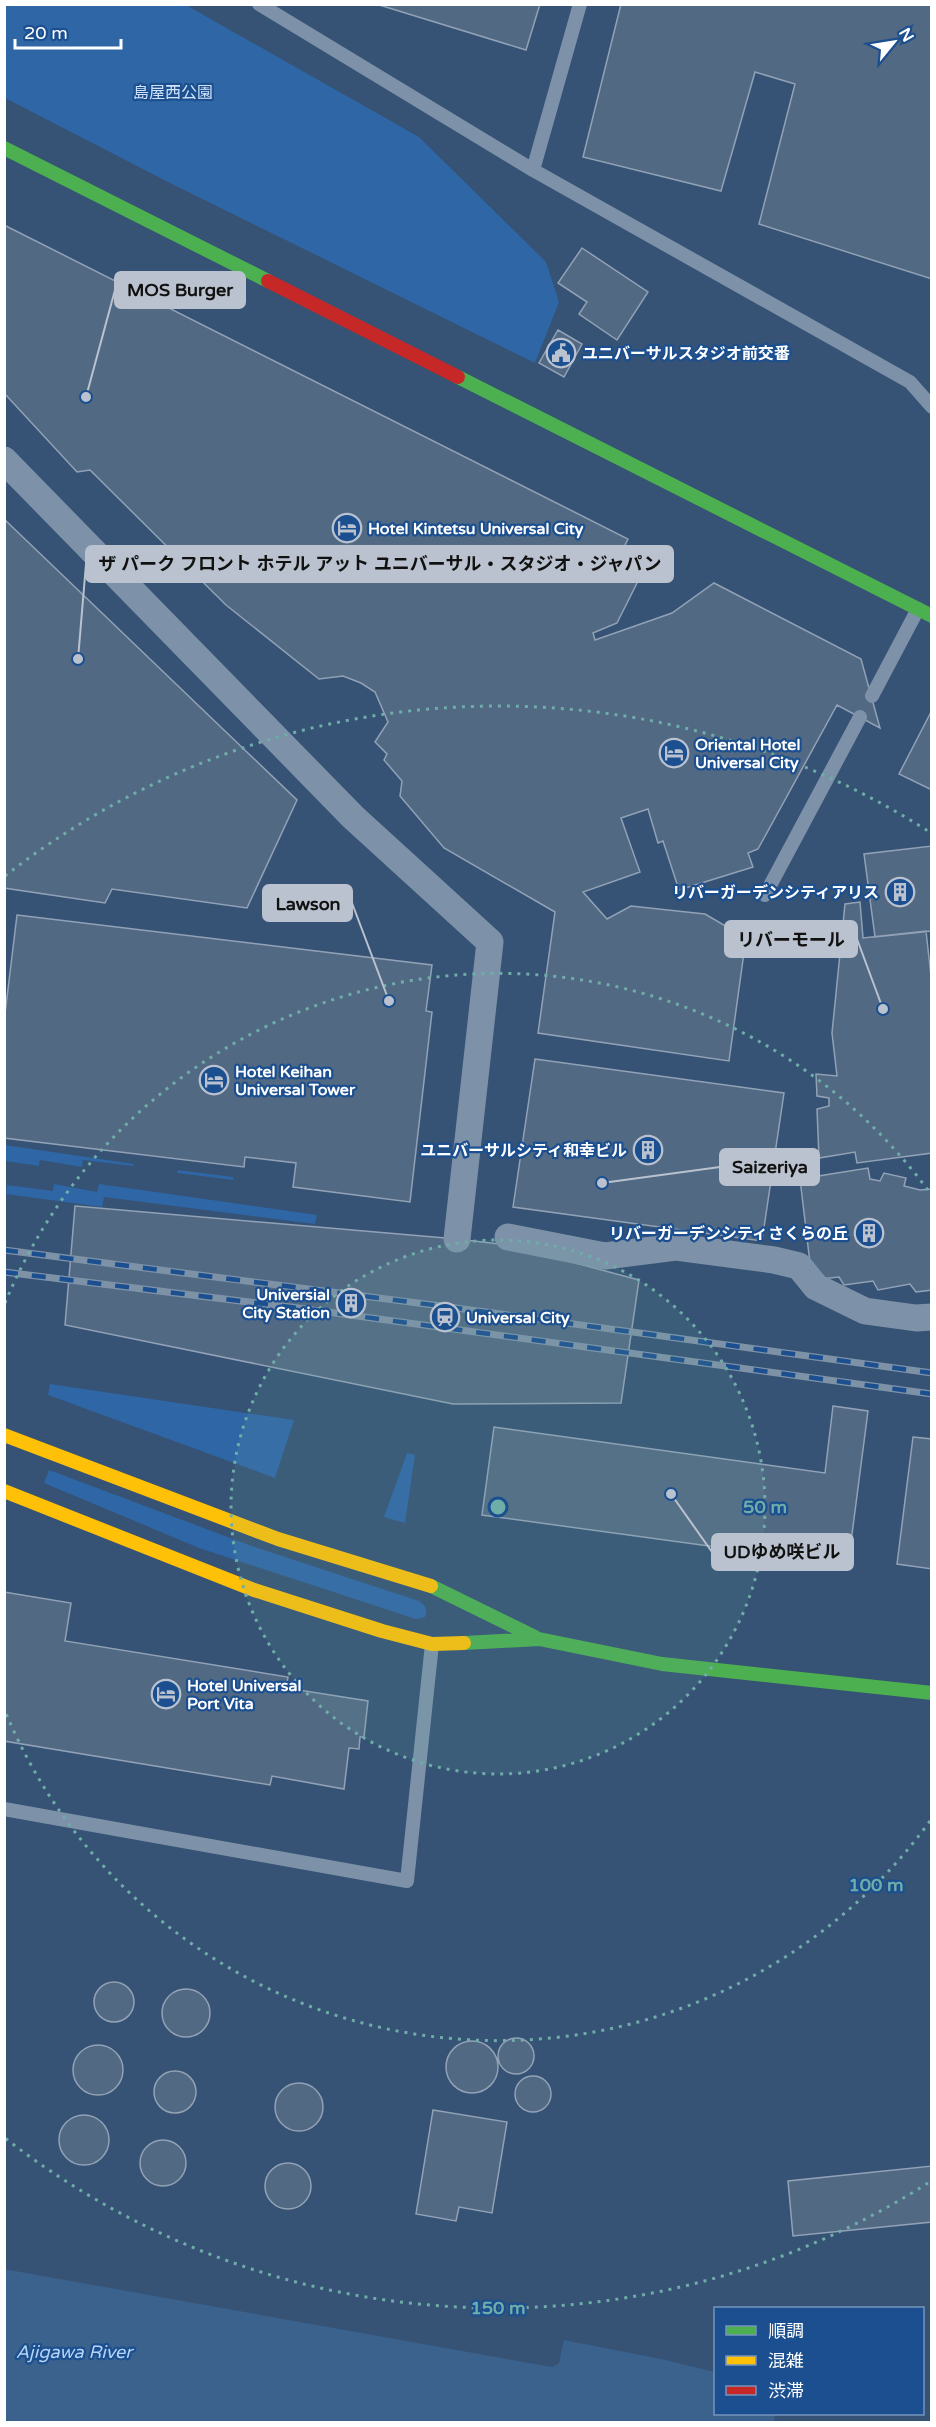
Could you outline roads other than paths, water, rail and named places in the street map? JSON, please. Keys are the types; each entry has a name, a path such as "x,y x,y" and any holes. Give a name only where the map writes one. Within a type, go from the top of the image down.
{"street":[{"path":"4,148 932,616"},
{"path":"4,460 353,817 490,942 457,1239"},
{"path":"508,1237 605,1256 676,1247 774,1260 799,1266 816,1287 865,1311 916,1318 932,1317"},
{"path":"4,1435 278,1539 429,1585 540,1639"},
{"path":"4,1491 254,1590 432,1644 540,1639 662,1664 932,1692"}],"lane":[{"path":"260,4 533,170 910,382 932,407"},
{"path":"533,170 580,4"},
{"path":"872,696 918,609"},
{"path":"765,894 860,717"},
{"path":"4,1809 407,1881 432,1644"}],"water":[{"name":"Ajigawa River","path":"4,2269 552,2367 559,2363 564,2340 714,2372 714,2415 775,2415 774,2422 5,2422"}],"railway":[{"path":"4,1250 449,1307 932,1373"},
{"path":"4,1272 298,1308 932,1394"}],"place":[{"name":"ユニバーサルスタジオ前交番","path":"561,353"},
{"name":"MOS Burger","path":"86,397"},
{"name":"Hotel Kintetsu Universal City","path":"347,528"},
{"name":"ザ パーク フロント ホテル アット ユニバーサル・スタジオ・ジャパン","path":"78,659"},
{"name":"Oriental Hotel Universal City","path":"674,753"},
{"name":"リバーガーデンシティアリス","path":"900,892"},
{"name":"Lawson","path":"389,1001"},
{"name":"リバーモール","path":"883,1009"},
{"name":"Hotel Keihan Universal Tower","path":"214,1080"},
{"name":"ユニバーサルシティ和幸ビル","path":"648,1150"},
{"name":"Saizeriya","path":"602,1183"},
{"name":"リバーガーデンシティさくらの丘","path":"869,1233"},
{"name":"Universial City Station","path":"351,1303"},
{"name":"Universal City","path":"445,1317"},
{"name":"UDゆめ咲ビル","path":"671,1494"},
{"name":"Hotel Universal Port Vita","path":"166,1694"}],"park label":[{"name":"島屋西公園","path":"173,92"}]}
